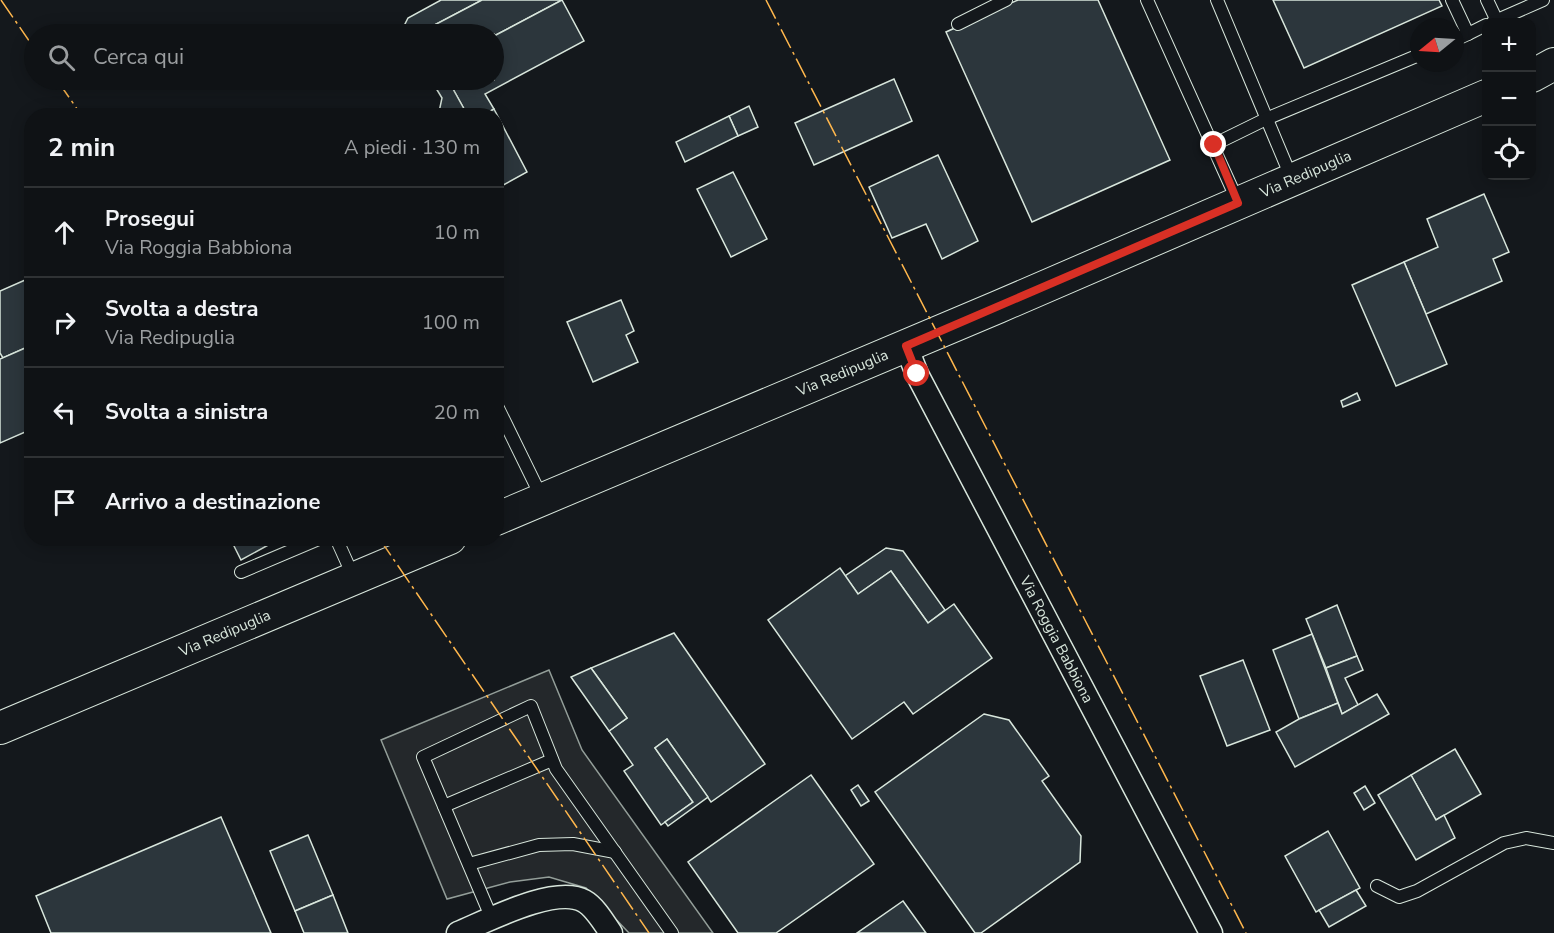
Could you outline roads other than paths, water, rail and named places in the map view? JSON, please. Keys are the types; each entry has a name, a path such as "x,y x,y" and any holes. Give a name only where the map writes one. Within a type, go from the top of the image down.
{"street":[{"path":"1536,75 1554,64"},
{"path":"1536,76 1554,72"},
{"name":"Via Redipuglia","path":"504,516 906,346 1482,98"},
{"name":"Via Roggia Babbiona","path":"906,346 917,374 1211,933"},
{"name":"Via Redipuglia","path":"0,728 431,546"},
{"path":"458,933 537,900 561,896 584,901 611,933"}],"lane":[{"path":"958,24 1006,0"},
{"path":"1147,0 1214,145 1238,203"},
{"path":"1217,0 1293,180"},
{"path":"1452,0 1468,34"},
{"path":"1487,0 1491,18"},
{"path":"1503,18 1543,0"},
{"path":"1464,36 1482,28"},
{"path":"1214,145 1266,118 1410,59"},
{"path":"504,420 543,499"},
{"path":"241,572 302,546"},
{"path":"340,546 355,579"},
{"path":"492,919 423,757 531,706 556,769 672,933"},
{"path":"444,806 552,760"},
{"path":"1377,886 1399,897 1417,891 1504,843 1526,838 1554,843"},
{"path":"469,864 539,845 573,844 615,852"}]}
